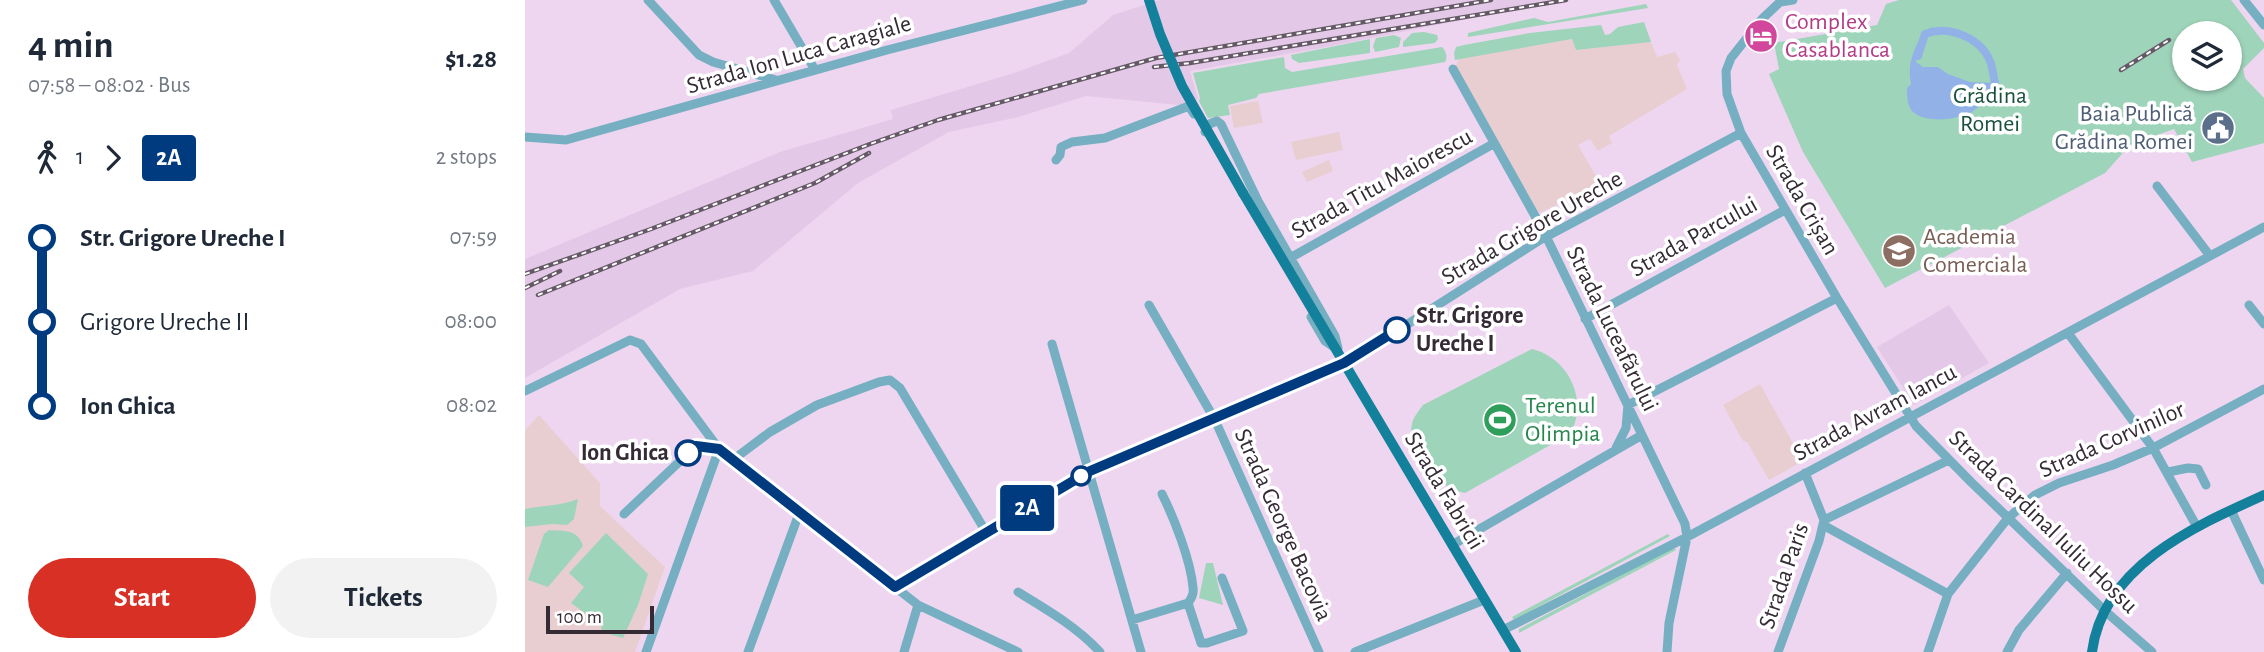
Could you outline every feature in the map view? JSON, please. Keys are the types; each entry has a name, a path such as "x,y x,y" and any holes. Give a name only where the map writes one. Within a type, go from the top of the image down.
{"main road":[{"name":"Strada Fabricii","path":"1149,0 1182,86 1516,652"},
{"path":"2092,652 2097,628 2105,611 2145,561 2197,527 2264,495"},
{"path":"2231,510 2264,503"}],"street":[{"path":"648,0 699,55 713,62 778,80"},
{"path":"774,0 815,70"},
{"name":"Strada Ion Luca Caragiale","path":"525,137 566,140 887,50 1083,0"},
{"name":"Strada Crișan","path":"1793,0 1780,2 1731,58 1725,71 1727,94 1741,133 1909,416"},
{"path":"2244,0 2264,25"},
{"name":"Strada Luceafărului","path":"1453,69 1546,237 1685,524 1687,537"},
{"path":"1056,160 1061,147 1072,142 1104,138 1189,106 1204,134"},
{"name":"Strada Fabricii","path":"1217,121 1221,124 1258,201 1335,336 1338,351 1325,341 1204,134 1207,125 1217,121"},
{"name":"Strada Grigore Ureche","path":"895,587 1090,471 1344,363 1546,237 1741,133"},
{"name":"Strada Titu Maiorescu","path":"1290,258 1493,144"},
{"path":"2157,186 2210,256"},
{"name":"Strada Parcului","path":"1585,319 1785,210"},
{"name":"Strada Avram Iancu","path":"1503,630 1687,537 2264,227"},
{"path":"1616,448 1626,428 1628,405 1837,298"},
{"name":"Strada George Bacovia","path":"1149,305 1215,420 1319,652"},
{"path":"2249,305 2264,324"},
{"path":"2068,333 2154,448 2197,527"},
{"path":"525,391 631,340 636,341 641,344 719,449 918,605 1018,652"},
{"path":"1052,344 1141,652"},
{"path":"734,459 770,432 817,405 890,380 900,388 986,532"},
{"name":"Strada Corvinilor","path":"1928,652 1948,594 2008,518 2046,488 2154,448 2264,389"},
{"name":"Strada Cardinal Iuliu Hossu","path":"1909,416 2008,518 2105,611 2153,652"},
{"path":"1452,545 1642,435"},
{"path":"624,514 696,446 719,449"},
{"path":"646,652 719,449"},
{"path":"1824,522 1949,460"},
{"path":"2168,472 2198,469 2206,485"},
{"name":"Strada Paris","path":"1777,652 1824,522 1805,473"},
{"path":"1132,620 1188,603 1193,594 1171,512 1162,494"},
{"path":"2231,510 2264,580"},
{"path":"748,652 800,511"},
{"path":"1824,522 1948,594"},
{"path":"1667,652 1673,601 1687,537"},
{"path":"2007,652 2019,630 2067,573"},
{"path":"1188,603 1201,643 1243,631 1222,578"},
{"path":"1018,592 1053,613 1100,652"},
{"path":"1355,652 1484,600"},
{"path":"904,652 918,605"}],"shaded area":[{"path":"1160,0 1562,0 1190,71 1198,99 1179,105 1086,96 1018,117 949,132 858,183 753,271 680,289 525,378 525,259 780,152 893,119 891,110 1014,73 1069,53 1113,15"},
{"path":"1572,39 1576,50 1651,42 1657,57 1675,52 1680,60 1677,65 1687,89 1609,136 1612,143 1598,151 1590,139 1578,145 1606,194 1583,206 1577,196 1534,215 1453,69 1460,58"},
{"path":"1258,101 1263,123 1234,128 1230,106"},
{"path":"1339,132 1343,150 1296,160 1291,142"},
{"path":"1329,160 1333,171 1307,182 1302,172"},
{"path":"1949,305 1989,363 1914,405 1877,347"},
{"path":"1760,384 1803,461 1769,480 1723,405"},
{"path":"539,415 600,483 600,506 665,567 635,652 525,652 525,430"}],"green space":[{"name":"Grădina Romei","path":"1899,0 2231,0 2264,43 2264,48 2243,69 2245,78 2264,98 2264,143 2192,162 2174,129 2130,145 2105,173 1885,288 1803,152 1769,74 1779,69 1774,43 1877,25 1886,4"},
{"path":"1646,4 1648,8 1468,37 1468,33 1534,18 1548,22"},
{"path":"1644,22 1651,42 1576,50 1572,39 1455,60 1456,47 1464,45 1530,33 1601,25 1605,35 1618,27"},
{"path":"1412,33 1437,35 1438,39 1435,43 1403,47 1403,42"},
{"path":"1394,35 1401,38 1399,47 1375,52 1373,46 1376,38"},
{"path":"1370,39 1370,53 1299,63 1292,59 1291,55"},
{"path":"1442,47 1446,54 1445,62 1259,94 1256,98 1228,105 1230,115 1208,118 1199,101 1193,73 1284,57 1285,68 1292,72"},
{"path":"1532,349 1556,361 1572,382 1577,408 1570,434 1465,493 1443,484 1425,468 1413,447 1412,424 1416,414 1423,405"},
{"path":"578,499 574,519 567,525 525,527 525,509"},
{"path":"549,530 574,534 583,546 548,587 528,580 544,534"},
{"path":"606,533 648,574 623,638 602,632 601,625 571,603 584,587 569,573"},
{"path":"1668,534 1670,536 1514,620 1512,617"},
{"path":"1674,547 1676,550 1519,633 1519,629"},
{"path":"1206,563 1213,563 1223,605 1199,598"}],"water":[{"path":"1935,28 1957,32 1975,40 1987,55 1995,81 1983,51 1968,39 1948,32 1935,30 1925,35 1916,62 1923,67 1938,67 1970,82 1995,83 1996,90 1993,98 1970,113 1948,119 1931,119 1911,110 1907,88 1911,84 1914,51 1923,32"}],"waterway":[{"path":"1918,56 1925,34 1943,31 1962,35 1979,45 1985,53 1991,64 1995,83"}],"railway":[{"path":"525,274 938,120 1156,58 1491,0"},
{"path":"1154,67 1566,0"},
{"path":"2121,70 2169,40"},
{"path":"538,295 815,183 869,153"},
{"path":"525,288 560,271"}],"bus line":[{"name":"2A","path":"688,453 696,446 719,449 895,587 1090,471 1344,363 1397,330"}],"place":[{"name":"Complex Casablanca","path":"1761,36"},
{"name":"Baia Publică Grădina Romei","path":"2218,128"},
{"name":"Academia Comerciala","path":"1899,251"},
{"name":"Str. Grigore Ureche I","path":"1397,330"},
{"name":"Terenul Olimpia","path":"1500,420"},
{"name":"Ion Ghica","path":"688,453"}]}
